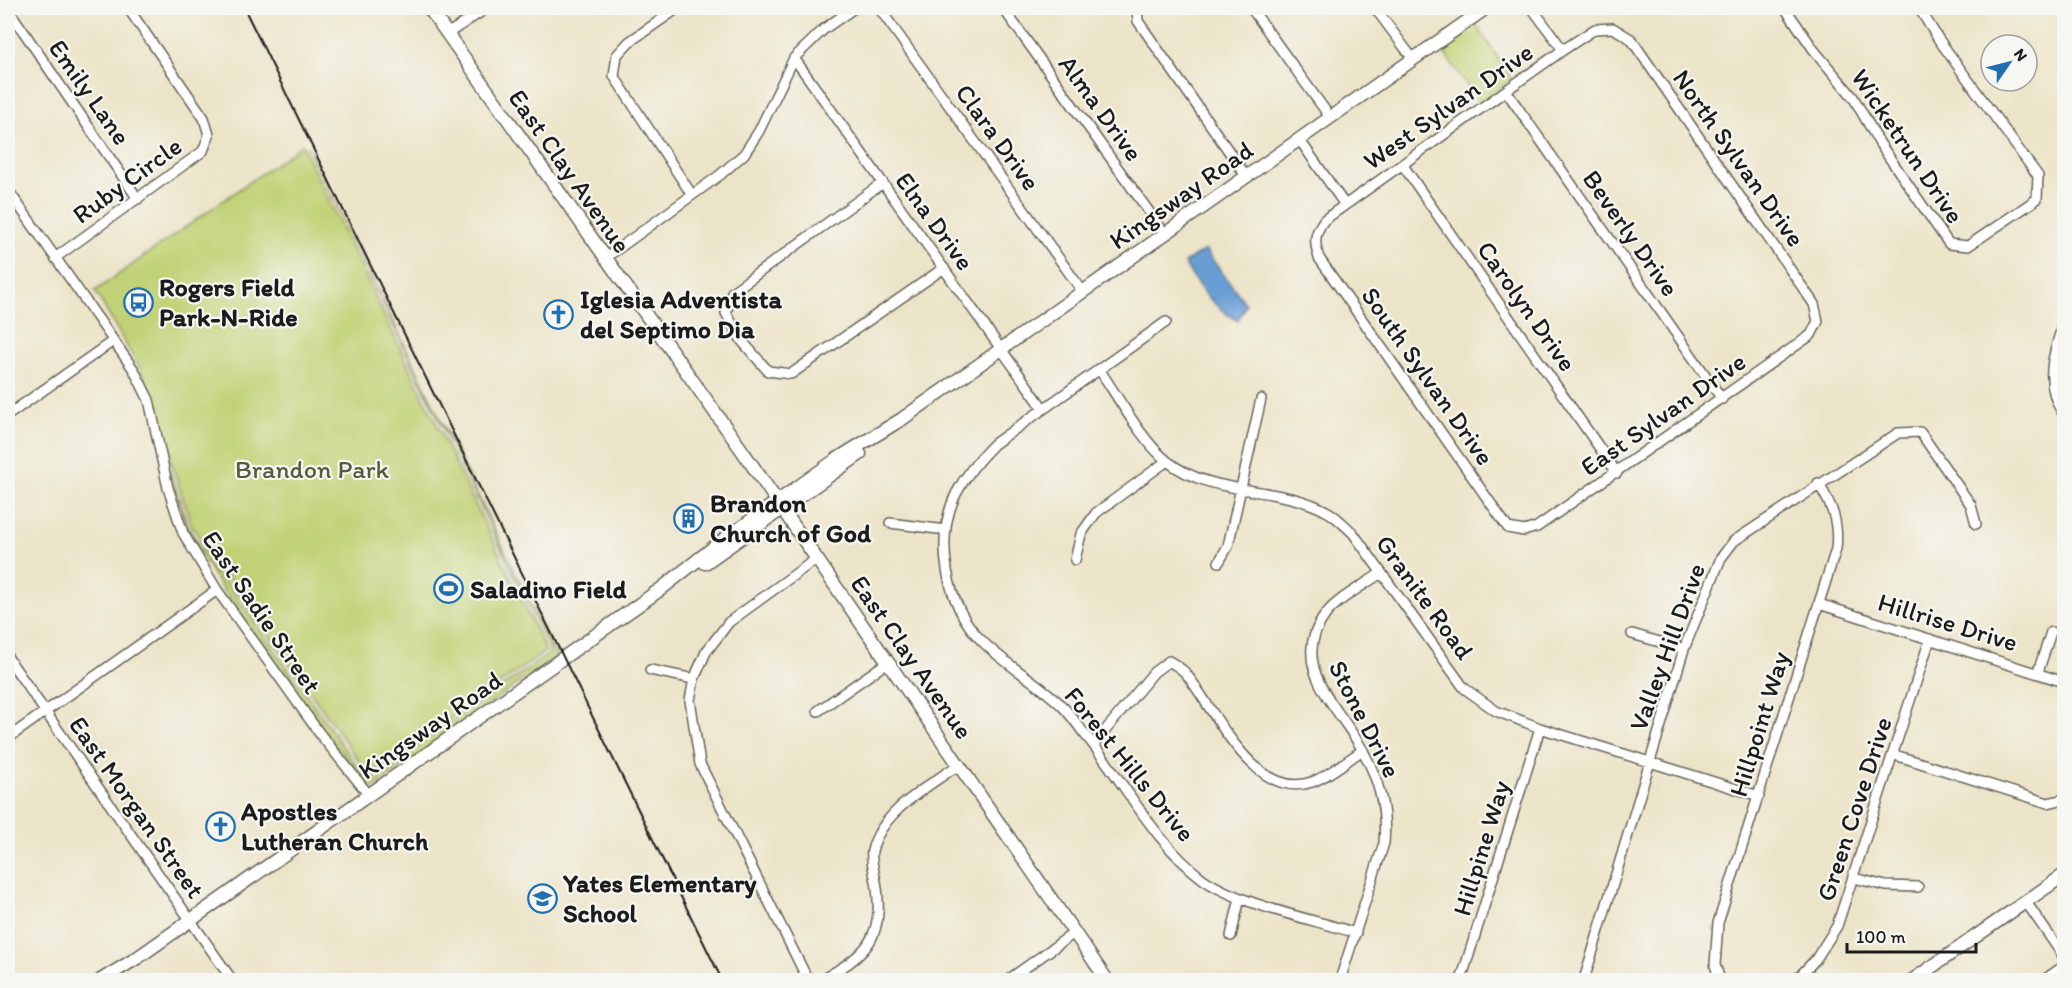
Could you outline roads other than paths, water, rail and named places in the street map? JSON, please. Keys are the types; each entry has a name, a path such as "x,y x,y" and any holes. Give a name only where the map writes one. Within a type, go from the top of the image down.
{"street":[{"name":"Ruby Circle","path":"55,258 203,151 209,135 204,118 128,8"},
{"name":"East Clay Avenue","path":"429,8 780,506 1107,981"},
{"path":"447,34 487,8"},
{"path":"678,8 629,42 618,55 614,76 692,195"},
{"path":"604,259 744,154 759,131 794,58 824,29 854,8"},
{"name":"Clara Drive","path":"879,8 1083,292"},
{"name":"Alma Drive","path":"1003,8 1165,234"},
{"path":"1137,8 1138,21 1246,176"},
{"path":"1251,8 1330,117"},
{"path":"1375,8 1413,59"},
{"name":"Kingsway Road","path":"101,981 191,921 661,589 723,551 780,506 844,465 902,418 1486,8"},
{"path":"1532,8 1563,50"},
{"name":"Wicketrun Drive","path":"1785,8 1814,50 1854,97 1880,144 1949,244 1968,246 2037,199 2038,176 1939,40 1919,8"},
{"name":"Emily Lane","path":"8,9 138,199"},
{"name":"West Sylvan Drive","path":"1316,232 1324,220 1563,50 1595,29 1613,28"},
{"name":"North Sylvan Drive","path":"1613,28 1631,39 1814,304 1818,321"},
{"name":"Elna Drive","path":"794,58 880,184 944,268 1043,408"},
{"name":"Beverly Drive","path":"1506,91 1722,399"},
{"path":"1299,139 1346,205"},
{"name":"Carolyn Drive","path":"1402,164 1617,472"},
{"path":"880,184 732,292 726,313 742,341 768,371 791,374 944,268"},
{"name":"East Sadie Street","path":"8,190 134,370 149,400 168,488 183,533 217,590 320,734 369,795"},
{"name":"South Sylvan Drive","path":"1316,232 1315,244 1319,258 1509,528 1524,531"},
{"name":"Forest Hills Drive","path":"1166,321 994,444 972,466 955,495 946,530 946,570 959,609 981,640 1061,705 1094,744 1171,852 1204,880 1240,898 1356,933"},
{"name":"East Sylvan Drive","path":"1524,531 1537,527 1722,399 1811,335 1818,321"},
{"path":"2064,321 2053,355 2050,381 2064,415"},
{"path":"8,415 113,341"},
{"name":"Granite Road","path":"1099,369 1146,437 1167,461 1199,480 1303,502 1329,513 1353,533 1464,688 1496,711 1540,728 1759,796"},
{"path":"1219,562 1228,546 1261,399"},
{"name":"Valley Hill Drive","path":"1584,981 1684,649 1721,558 1734,541 1818,483 1898,433 1920,432 1971,505 1976,524"},
{"path":"1076,560 1081,534 1096,513 1167,461"},
{"name":"Hillpoint Way","path":"1720,981 1715,965 1718,922 1836,549 1838,532 1832,506 1818,483"},
{"path":"890,523 946,530"},
{"path":"808,981 700,764 690,700 694,679 706,652 729,622 816,559"},
{"name":"Stone Drive","path":"1340,981 1384,843 1385,830 1380,788 1363,750 1318,683 1311,659 1315,634 1327,612 1381,573"},
{"path":"8,738 217,590"},
{"name":"Hillrise Drive","path":"1819,604 2064,682"},
{"path":"2038,672 2051,632"},
{"path":"1632,634 1684,649"},
{"name":"Green Cove Drive","path":"1796,981 1816,959 1837,926 1895,755 1930,639"},
{"name":"East Morgan Street","path":"8,658 232,981"},
{"path":"1094,744 1154,672 1169,661 1186,672 1242,755 1272,780 1292,785 1312,782 1363,750"},
{"path":"818,711 888,663"},
{"path":"650,670 694,679"},
{"name":"Hillpine Way","path":"1461,981 1540,728"},
{"path":"1895,755 2048,803 2064,799"},
{"path":"821,981 854,962 871,940 880,913 872,852 886,824 900,807 958,765"},
{"path":"1913,981 2064,875"},
{"path":"1854,878 1886,886 1918,887"},
{"path":"1231,936 1240,898"},
{"path":"2026,902 2064,957"},
{"path":"1008,981 1074,933"},
{"name":"Kingsway Road","path":"114,981 137,958"},
{"path":"2044,981 2064,966"}],"water":[{"path":"1205,250 1246,304 1238,321 1207,296 1184,263"}],"railway":[{"path":"244,8 722,980"}],"place":[{"name":"Rogers Field Park-N-Ride","path":"138,302"},
{"name":"Iglesia Adventista del Septimo Dia","path":"559,314"},
{"name":"Brandon Church of God","path":"689,518"},
{"name":"Saladino Field","path":"449,589"},
{"name":"Apostles Lutheran Church","path":"220,826"},
{"name":"Yates Elementary School","path":"542,898"}],"park label":[{"name":"Brandon Park","path":"312,469"}]}
